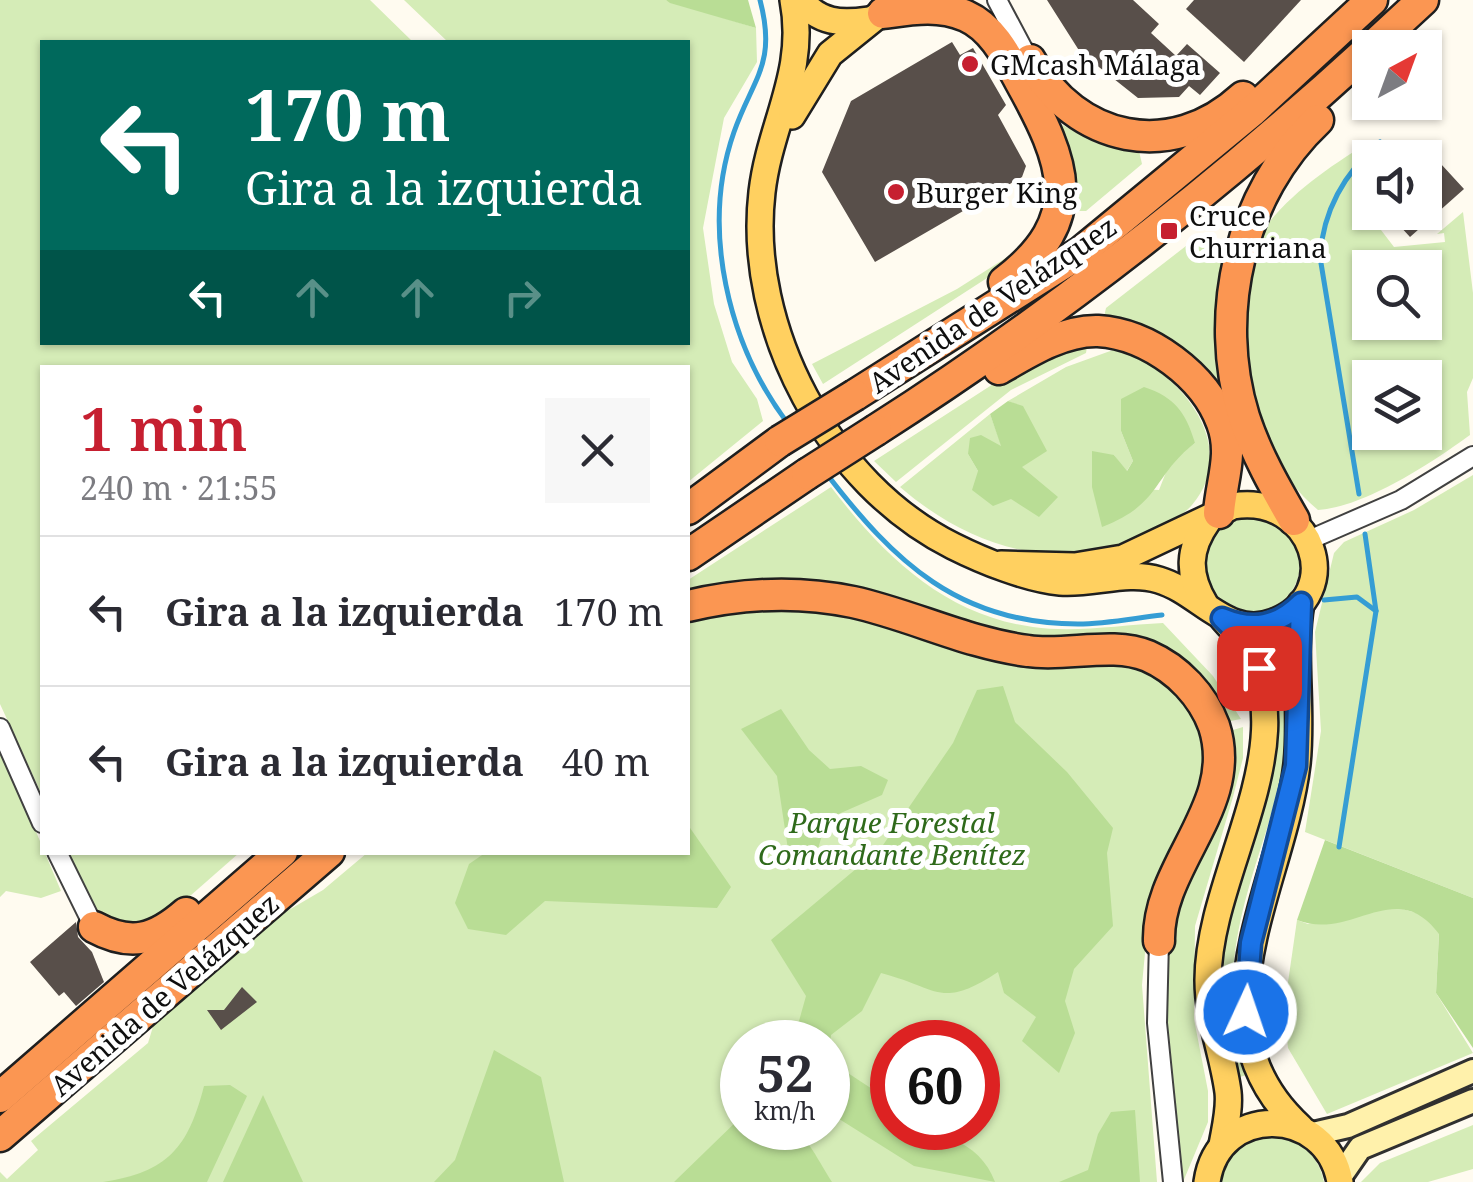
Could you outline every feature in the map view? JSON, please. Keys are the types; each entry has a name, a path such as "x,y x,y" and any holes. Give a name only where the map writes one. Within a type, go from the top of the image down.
{"highway":[{"path":"972,0 999,19 1024,49 1050,92 1077,116 1108,132 1145,137 1192,128 1231,108 1348,0"},
{"name":"Avenida de Velázquez","path":"690,508 780,441 1080,252 1252,112 1372,0"},
{"name":"Avenida de Velázquez","path":"1390,30 1423,0"},
{"path":"1415,30 1447,0"},
{"path":"861,391 934,328 1035,258 1058,217 1062,191 1051,137 1003,50 987,31 952,11 924,7 883,11"},
{"name":"Avenida de Velázquez","path":"690,554 932,395 1082,290 1195,204 1352,64"},
{"path":"1302,530 1265,470 1244,415 1234,340 1236,285 1250,214 1266,182 1296,140 1352,89"},
{"path":"932,395 985,378 1032,350 1068,336 1099,332 1155,348 1207,396 1222,424 1227,476 1214,517"},
{"path":"690,606 770,593 812,596 856,603 998,647 1066,654 1120,650 1146,655 1168,667 1188,684 1209,716 1218,750 1218,779 1210,806 1176,872 1159,942"},
{"path":"94,928 122,940 141,940 163,933 253,855"},
{"name":"Avenida de Velázquez","path":"0,1097 279,855"},
{"name":"Avenida de Velázquez","path":"0,1136 326,855"},
{"path":"94,928 112,956 116,997"}],"main road":[{"path":"797,0 830,20 883,11"},
{"path":"797,0 800,41 762,190 760,259 776,330 798,385 854,469 901,512 952,546 1060,582 1156,578 1236,624 1265,625 1301,603"},
{"path":"773,151 816,72 883,11"},
{"path":"1001,564 1076,566 1123,558 1234,506 1266,505 1302,530 1314,572 1301,603 1296,766 1251,943 1246,1012 1264,1082 1279,1107 1327,1148 1340,1180"},
{"path":"1206,1182 1222,1145 1228,1094 1211,1020 1208,977 1214,938 1260,759 1263,695 1259,668 1240,636 1196,588 1192,553 1214,517"},
{"path":"1222,1145 1250,1126 1267,1122 1307,1131 1348,1126 1473,1071"},
{"path":"1340,1180 1360,1148 1473,1101"}],"street":[{"path":"997,0 1024,49"},
{"path":"1302,530 1400,500 1473,456"},
{"path":"0,728 40,818"},
{"path":"58,855 94,928"},
{"path":"1159,942 1157,1023 1173,1182"}],"green space":[{"path":"0,0 370,0 411,40 40,40 40,345 690,345 690,40 446,40 404,0 666,0 756,28 757,62 724,118 703,228 714,304 732,362 757,399 763,421 690,480 690,365 40,365 40,791 0,704"},
{"path":"666,0 748,0 756,28 670,3"},
{"path":"1057,122 1096,143 1139,151 1142,164 1086,211 1074,211"},
{"path":"1352,154 1352,230 1381,230 1394,247 1445,242 1444,233 1437,234 1463,212 1473,293 1473,378 1467,392 1470,435 1377,492 1318,510 1296,488 1264,434 1249,372 1247,308 1256,242 1261,233 1298,193"},
{"path":"1195,239 1220,240 1227,249 1226,400 1172,341 1104,317 1106,308"},
{"path":"1012,254 1018,258 823,384 812,364 957,289"},
{"path":"1088,341 1086,353 1011,390 896,482 874,461 1021,366"},
{"path":"1113,350 1158,371 1195,409 1206,433 1210,457 1206,481 1192,505 1177,518 1114,546 1082,553 1049,554 985,539 927,508 900,487 990,414 1002,447 968,454 978,471 1021,467 1023,407 1008,401 1066,367","holes":["1121,431 1195,443 1170,462 1159,490 1092,487 1114,455 1126,472 1133,461"]},
{"path":"1144,387 1178,408 1195,443 1136,509 1102,527 1092,487 1092,451 1114,455 1127,471 1133,461 1121,431 1121,399"},
{"path":"1008,401 1023,406 1047,451 1022,467 1058,497 1039,517 1011,499 993,506 972,490 978,471 968,454 970,438 981,435 1001,446 990,414"},
{"path":"1473,475 1473,898 1305,832 1321,731 1315,632 1334,553 1344,542 1414,510"},
{"path":"831,487 894,558 918,578 971,610 1049,629 1163,623 1213,676 1241,719 1220,723 1181,669 1022,643 887,605 690,598 690,579"},
{"path":"1252,516 1270,520 1286,530 1296,546 1300,564 1296,582 1286,598 1270,608 1252,612 1234,608 1218,598 1208,582 1204,564 1208,546 1218,530 1234,520"},
{"name":"Parque Forestal Comandante Benítez","path":"789,601 1116,656 1189,694 1212,758 1146,942 1142,985 1157,1182 0,1182 0,1172 7,1179 38,1150 31,1141 148,1043 155,1020 265,924 323,890 365,855 690,855 690,614"},
{"path":"1282,661 1287,705 1280,781 1240,921 1234,961 1235,1019 1247,1075 1236,1078 1220,1005 1221,965 1273,697 1271,663"},
{"path":"1003,686 1015,722 1067,772 1113,828 1107,853 1113,926 1074,969 1065,1001 1075,1033 1059,1073 1022,1041 1036,1017 1004,993 998,972 979,984 951,993 881,973 862,1011 850,1020 799,1020 806,996 771,940 881,848 953,743 977,690"},
{"path":"781,709 809,750 830,769 861,766 888,780 882,795 827,819 813,865 790,863 777,776 741,729"},
{"path":"1243,727 1243,758 1195,926 1194,1019 1208,1091 1208,1122 1183,1182 1165,1006 1168,937 1223,733"},
{"path":"0,746 40,841 40,855 46,855 61,891 41,898 6,891 0,897"},
{"path":"690,828 731,887 717,908 545,901 506,935 468,929 455,903 469,864 482,855 690,855"},
{"path":"1325,840 1473,898 1473,1048 1436,993 1439,934 1423,917 1389,909 1336,923 1297,920"},
{"path":"70,855 237,855 157,925 111,930 96,911"},
{"path":"1393,906 1426,916 1439,933 1436,993 1473,1053 1327,1114 1288,1048 1284,1010 1297,920 1308,924"},
{"path":"494,1050 541,1077 564,1182 434,1182 455,1160"},
{"path":"850,1074 870,1088 870,1138 850,1126"},
{"path":"230,1085 247,1096 207,1182 103,1182 144,1172 159,1164 172,1154 191,1126 204,1086"},
{"path":"263,1095 303,1182 223,1182"},
{"path":"1135,1110 1140,1182 1059,1182 1088,1170 1098,1134 1111,1112"},
{"path":"1473,1125 1473,1169 1428,1182 1361,1182 1380,1163"},
{"path":"1272,1135 1291,1140 1306,1150 1317,1163 1324,1182 1220,1182 1226,1163 1237,1149"},
{"path":"720,1137 720,1150 812,1150 832,1182 674,1182"},
{"path":"889,1150 971,1150 995,1182 914,1166"}],"building":[{"path":"1047,0 1133,0 1159,24 1151,33 1176,56 1187,44 1220,73 1200,95 1189,86 1179,97 1138,98 1080,52"},
{"path":"1194,0 1301,0 1244,62 1186,9"},
{"path":"952,42 960,55 973,48 1006,105 998,115 1026,166 1022,177 875,262 822,172 851,101"},
{"path":"1442,165 1464,189 1442,209"},
{"path":"76,922 78,937 92,952 104,982 76,1006 64,992 59,996 30,962"},
{"path":"242,987 257,1002 221,1030 207,1010 224,1010"}],"waterway":[{"path":"760,0 765,22 764,56 724,169 720,246 736,323 750,359 789,425"},
{"path":"1352,172 1331,208 1320,257 1359,494"},
{"path":"826,473 904,560 964,600 1036,621 1089,624 1162,615"},
{"path":"1339,847 1376,611 1365,534"},
{"path":"1324,600 1357,597 1376,611"}],"place":[{"name":"GMcash Málaga","path":"970,64"},
{"name":"Burger King","path":"896,192"},
{"name":"Cruce Churriana","path":"1169,231"}],"route":[{"path":"1246,1012 1251,943 1296,766 1301,603 1278,621 1265,625 1236,624 1222,618 1240,636 1259,668"}]}
